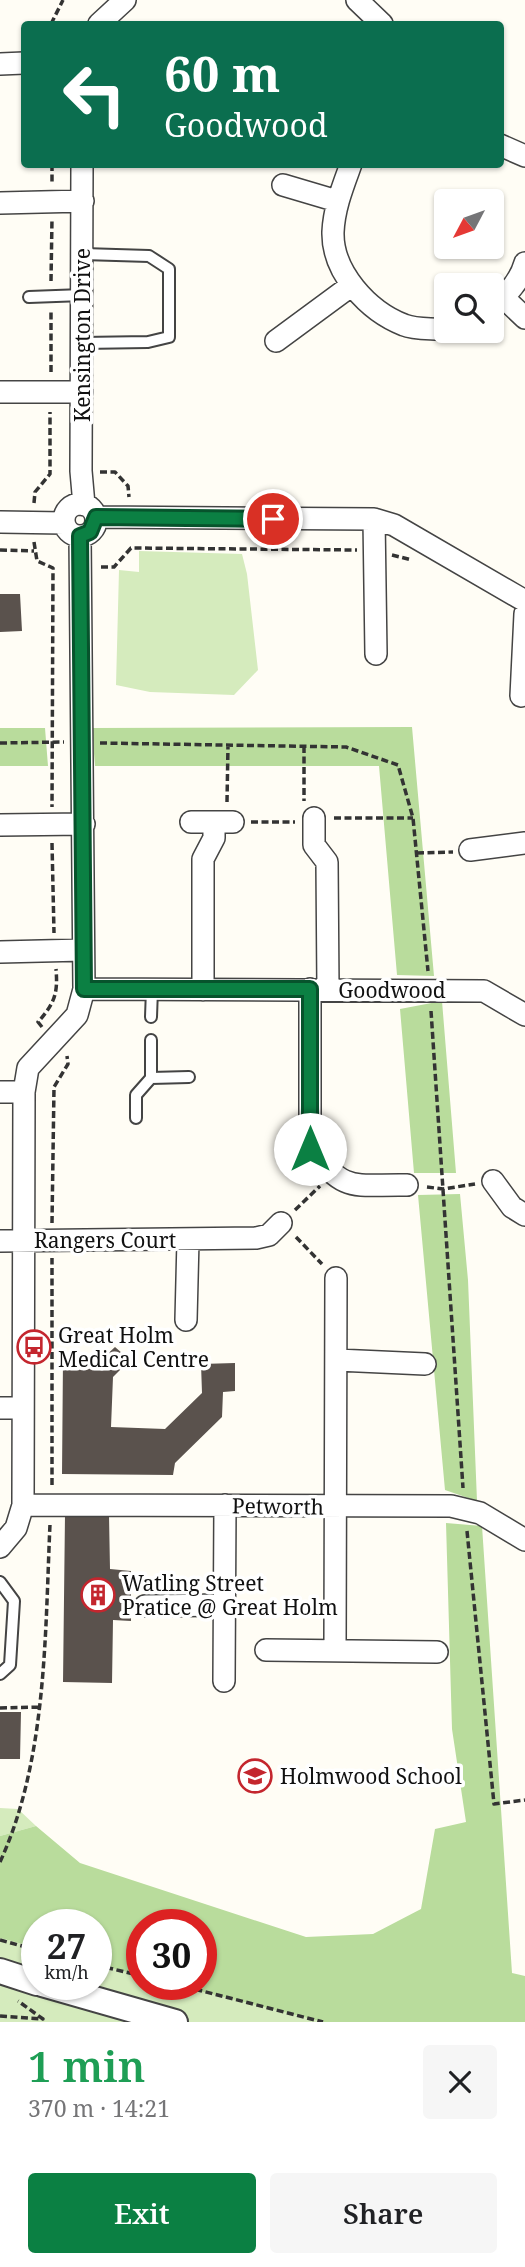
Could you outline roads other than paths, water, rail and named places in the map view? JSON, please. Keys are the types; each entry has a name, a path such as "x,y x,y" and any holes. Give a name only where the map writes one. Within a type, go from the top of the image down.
{"street":[{"path":"102,21 125,0"},
{"path":"357,0 379,21"},
{"path":"0,64 21,63"},
{"path":"504,147 525,156"},
{"name":"Kensington Drive","path":"82,168 81,471 90,511"},
{"path":"349,168 337,201 333,234 339,263 352,285 374,310 405,326 434,329"},
{"path":"283,185 337,201"},
{"path":"0,203 83,201"},
{"path":"504,294 522,272 525,263"},
{"path":"276,341 352,285"},
{"path":"504,306 525,318"},
{"path":"0,391 82,392"},
{"path":"0,522 33,522 90,532 90,511 131,519 374,519 394,525 525,601"},
{"path":"374,519 376,654"},
{"path":"0,1547 16,1528 23,1505 24,1092 28,1068 77,1015 84,989 84,743 78,567 72,529"},
{"path":"521,696 525,614"},
{"path":"309,819 314,845 327,862 310,1149 331,1175 345,1184 407,1185"},
{"path":"191,822 223,822 203,859 203,989"},
{"path":"0,825 84,824"},
{"path":"470,850 525,843"},
{"path":"0,952 83,950"},
{"name":"Goodwood","path":"84,989 484,991 525,1014"},
{"path":"0,1092 24,1092"},
{"path":"493,1181 512,1207 525,1215"},
{"name":"Rangers Court","path":"22,1240 256,1238 269,1235 281,1223"},
{"path":"0,1241 22,1240"},
{"name":"Rangers Court","path":"186,1320 188,1240"},
{"path":"335,1650 336,1278"},
{"path":"337,1360 425,1364"},
{"path":"0,1408 23,1408"},
{"name":"Petworth","path":"23,1505 451,1506 480,1513 525,1540"},
{"path":"224,1681 225,1505"},
{"path":"145,1606 224,1605"},
{"path":"266,1650 437,1652"},
{"path":"0,1971 21,1978"},
{"path":"98,2000 175,2022"}],"lane":[{"path":"82,343 148,342 169,337 169,270 149,256 83,254"},
{"path":"29,297 83,295"},
{"path":"151,1017 152,989"},
{"path":"136,1118 136,1095 151,1078 151,1040"},
{"path":"151,1078 189,1077"},
{"path":"0,1582 14,1601 10,1665 0,1674"}],"place":[{"name":"Great Holm Medical Centre","path":"34,1347"},
{"name":"Watling Street Pratice @ Great Holm","path":"98,1595"},
{"name":"Holmwood School","path":"255,1776"}]}
